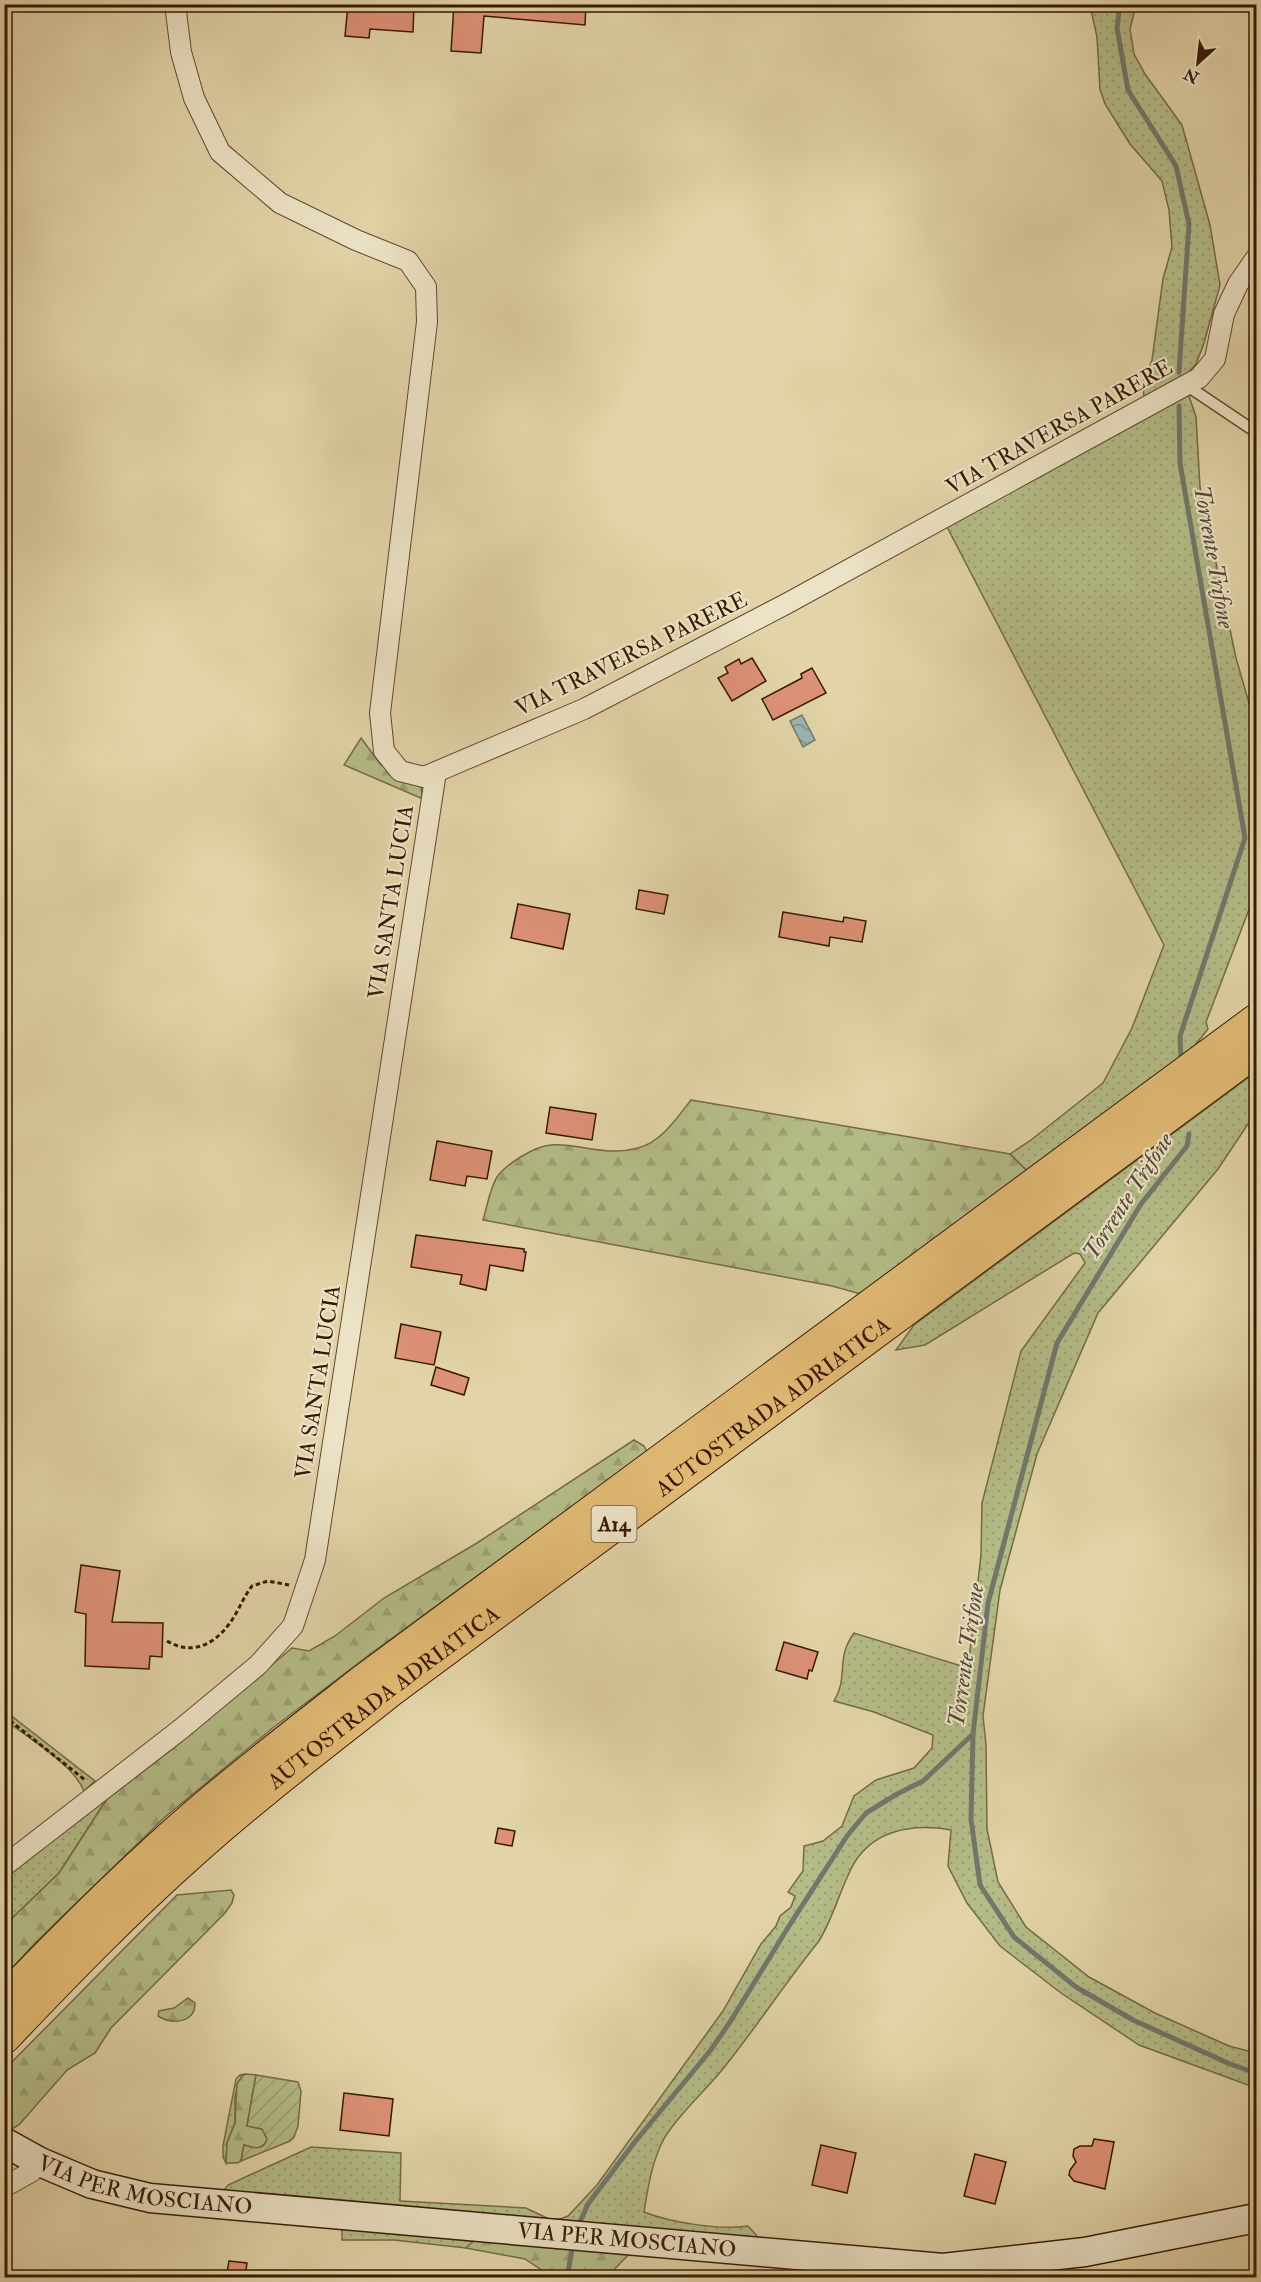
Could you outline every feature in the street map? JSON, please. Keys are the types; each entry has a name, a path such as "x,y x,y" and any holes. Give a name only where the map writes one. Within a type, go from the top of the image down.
{"highway":[{"name":"AUTOSTRADA ADRIATICA","path":"4,2001 82,1921 167,1841 239,1779 365,1680 1257,1021"},
{"name":"AUTOSTRADA ADRIATICA","path":"4,2037 118,1920 261,1791 407,1678 1257,1050"}],"main road":[{"name":"VIA PER MOSCIANO","path":"4,2142 40,2162 92,2184 150,2198 943,2268 1085,2252 1257,2218"}],"street":[{"name":"VIA TRAVERSA PARERE","path":"175,4 181,52 194,98 220,152 280,203 356,240 408,261 426,287 427,322 380,713 384,752 399,771 424,777 594,703 786,604 1199,378 1215,359 1224,314 1238,284 1257,258"},
{"name":"VIA SANTA LUCIA","path":"4,1866 101,1792 258,1665 293,1626 315,1560 436,772"},
{"path":"4,2187 31,2172 40,2162"}],"lane":[{"path":"1186,386 1257,432"}],"path":[{"path":"167,1641 178,1647 192,1648 209,1642 227,1627 246,1594 252,1586 260,1582 268,1581 305,1588"},
{"path":"4,1716 101,1792"}],"green space":[{"path":"1090,5 1136,5 1130,29 1134,54 1145,74 1182,125 1210,225 1220,285 1196,364 1184,377 1144,399 1143,384 1152,360 1163,279 1172,247 1169,210 1162,181 1130,144 1105,104 1100,89 1097,37"},
{"path":"1184,396 1189,396 1196,417 1200,487 1236,658 1256,727 1256,891 1206,1022 1208,1029 1188,1054 1031,1175 1010,1154 1103,1083 1132,1028 1164,945 944,521"},
{"path":"361,738 381,765 420,783 423,799 344,765"},
{"path":"1256,1072 1256,1112 1218,1169 1098,1313 1037,1454 1000,1590 983,1716 986,1745 987,1829 998,1882 1026,1927 1089,1977 1155,2013 1229,2046 1256,2053 1256,2088 1139,2045 1061,1993 1000,1946 967,1903 948,1866 951,1830 907,1829 881,1838 869,1845 859,1856 819,1941 722,2070 671,2128 657,2155 644,2212 696,2225 748,2226 759,2238 221,2194 228,2185 311,2147 401,2153 400,2201 526,2208 549,2219 560,2219 568,2216 597,2185 723,2011 761,1944 776,1926 780,1916 791,1907 795,1896 788,1892 803,1871 804,1846 823,1841 842,1826 854,1796 876,1780 914,1768 932,1748 933,1735 874,1712 834,1701 841,1684 845,1651 854,1633 968,1668 981,1555 982,1503 1021,1351 1085,1263 1080,1254 1074,1253 925,1345 896,1350 914,1325"},
{"path":"691,1100 1010,1154 1031,1175 868,1296 832,1286 483,1220 497,1177 521,1156 551,1145 615,1151 638,1148 661,1135"},
{"path":"634,1440 644,1446 647,1452 274,1727 165,1817 35,1943 5,1976 5,1925 59,1873 107,1799 171,1750 292,1648 309,1651 335,1636 384,1598 477,1543"},
{"path":"4,1710 95,1781 84,1791 60,1761 5,1720"},
{"path":"107,1799 59,1873 5,1925 4,1877"},
{"path":"231,1890 234,1895 232,1903 225,1913 111,2028 95,2053 67,2070 19,2125 10,2130 5,2129 5,2069 177,1895"},
{"path":"188,1998 195,2003 194,2010 187,2018 170,2021 158,2016 159,2011 174,2008"},
{"path":"246,2074 242,2076 235,2096 235,2123 227,2143 226,2163 223,2157 223,2146 236,2079 240,2075"},
{"path":"246,2074 256,2075 247,2126 262,2129 267,2139 261,2147 254,2148 244,2145 241,2161 226,2163 227,2143 235,2123 237,2084"},
{"path":"256,2075 298,2082 301,2091 298,2126 290,2141 241,2161 244,2145 254,2148 261,2147 267,2139 262,2129 247,2126"},
{"path":"342,2224 479,2236 466,2248 394,2240 342,2240"},
{"path":"479,2236 631,2252 607,2277 544,2278 543,2271 525,2259 466,2248"}],"water":[{"path":"802,715 815,740 803,747 790,721"}],"building":[{"path":"348,4 414,4 413,32 370,29 369,38 345,36"},
{"path":"454,4 586,4 585,25 484,16 481,53 451,51"},
{"path":"752,658 766,681 732,701 718,678 728,673 725,667 739,659 741,664"},
{"path":"812,668 826,693 773,720 762,699 802,678 801,674"},
{"path":"639,890 668,895 664,914 636,909"},
{"path":"518,904 570,914 563,949 511,938"},
{"path":"783,912 843,922 844,917 866,921 862,942 830,937 829,946 779,937"},
{"path":"550,1107 596,1114 592,1140 546,1133"},
{"path":"437,1141 492,1151 487,1179 467,1176 465,1186 430,1180"},
{"path":"416,1235 524,1249 526,1252 523,1271 490,1265 486,1290 460,1284 462,1275 411,1267"},
{"path":"401,1324 441,1332 434,1365 395,1358"},
{"path":"436,1367 469,1378 464,1395 431,1385"},
{"path":"81,1565 120,1571 112,1622 163,1623 162,1657 150,1656 149,1669 85,1666 86,1614 75,1612"},
{"path":"784,1642 818,1652 807,1679 776,1670"},
{"path":"498,1828 515,1831 512,1846 495,1843"},
{"path":"344,2093 393,2099 389,2136 340,2130"},
{"path":"1094,2139 1114,2142 1105,2189 1074,2181 1069,2175 1076,2162 1073,2156 1074,2149 1080,2146 1092,2146"},
{"path":"821,2145 856,2153 847,2193 812,2185"},
{"path":"975,2154 1006,2162 995,2204 964,2196"},
{"path":"229,2261 247,2263 245,2277 226,2277"}],"waterway":[{"name":"Torrente Trifone","path":"1120,4 1117,28 1128,90 1176,166 1189,224 1179,372"},
{"name":"Torrente Trifone","path":"1179,406 1180,463 1245,838 1180,1036 1181,1061"},
{"name":"Torrente Trifone","path":"1189,1134 1187,1146 1141,1204 1057,1343 988,1603 973,1734 971,1819 980,1885 1014,1937 1076,1987 1133,2020 1230,2064 1256,2073"},
{"path":"578,2226 588,2204 634,2143 710,2051 847,1836 866,1813 923,1781 973,1734"},
{"path":"567,2278 573,2244"}]}
